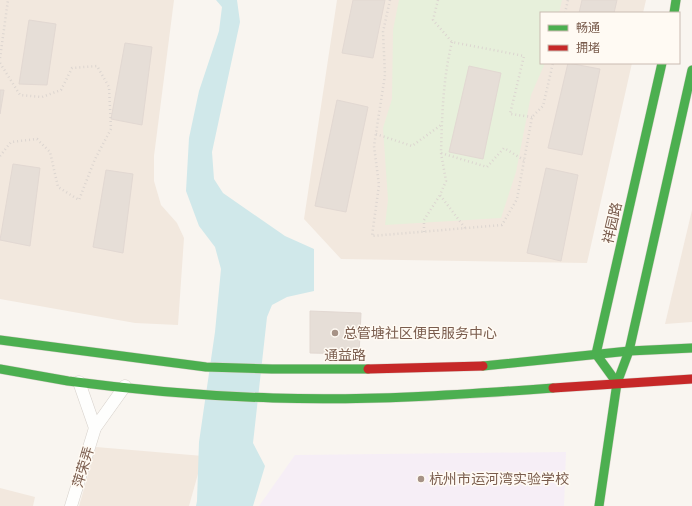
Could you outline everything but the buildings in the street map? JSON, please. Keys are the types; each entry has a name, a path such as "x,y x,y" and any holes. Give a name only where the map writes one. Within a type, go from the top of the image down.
{"main road":[{"path":"674,12 676,0"},
{"name":"祥园路","path":"596,354 662,64"},
{"path":"599,506 617,383 629,351 692,70"},
{"name":"通益路","path":"0,340 206,367 272,370 483,366 629,351 692,348"},
{"path":"596,354 617,383"},
{"path":"0,369 79,382 205,394 274,398 349,398 463,394 692,379"}],"street":[{"name":"萍荣弄","path":"79,382 95,428"},
{"name":"萍荣弄","path":"71,506 95,428 125,386"}],"path":[{"path":"0,58 8,0"},
{"path":"390,0 383,32 385,75 374,146 380,185 372,236 502,225 517,199 532,117 543,106 553,64"},
{"path":"438,0 433,20 452,42 524,56 510,114 532,117"},
{"path":"565,12 568,0"},
{"path":"424,232 424,220 440,195 446,181 441,153 441,124 447,62 452,42"},
{"path":"0,63 20,95 42,97 61,90 72,68 97,66 109,87 111,129 78,200 58,187 50,152 37,139 11,142 0,156"},
{"path":"376,134 412,146 441,124"},
{"path":"441,153 487,167 504,148 524,160"},
{"path":"440,195 465,228"}],"shaded area":[{"path":"0,0 174,0 154,156 154,181 161,205 177,223 184,238 178,325 135,323 0,299"},
{"path":"337,0 646,0 643,12 540,12 540,64 632,64 587,263 341,259 304,219"},
{"path":"692,210 692,322 665,324"},
{"path":"96,447 203,456 189,506 79,506"},
{"name":"杭州市运河湾实验学校","path":"566,452 564,506 259,506 295,455"},
{"path":"0,488 35,497 33,506 0,506"}],"green space":[{"path":"399,0 562,0 559,12 540,12 540,64 545,64 531,95 516,172 501,218 385,225 388,200 383,128 392,99 393,30"}],"water":[{"path":"216,0 237,0 240,22 212,152 214,179 223,193 285,236 314,249 314,291 287,297 272,305 267,317 253,443 265,466 253,506 196,506 199,442 215,332 221,269 215,247 199,226 186,191 189,138 199,91 219,31 222,7"}],"traffic: fast":[{"path":"674,12 676,0"},
{"path":"617,383 596,354 662,64"},
{"path":"599,506 617,383 629,351 692,70"},
{"path":"0,340 206,367 368,369"},
{"path":"483,366 629,351 692,348"},
{"path":"0,369 68,381 119,387 196,394 273,398 378,398 553,388"}],"traffic: jam":[{"path":"368,369 483,366"},
{"path":"553,388 692,379"}],"place":[{"name":"总管塘社区便民服务中心","path":"335,333"},
{"name":"杭州市运河湾实验学校","path":"421,479"}]}
